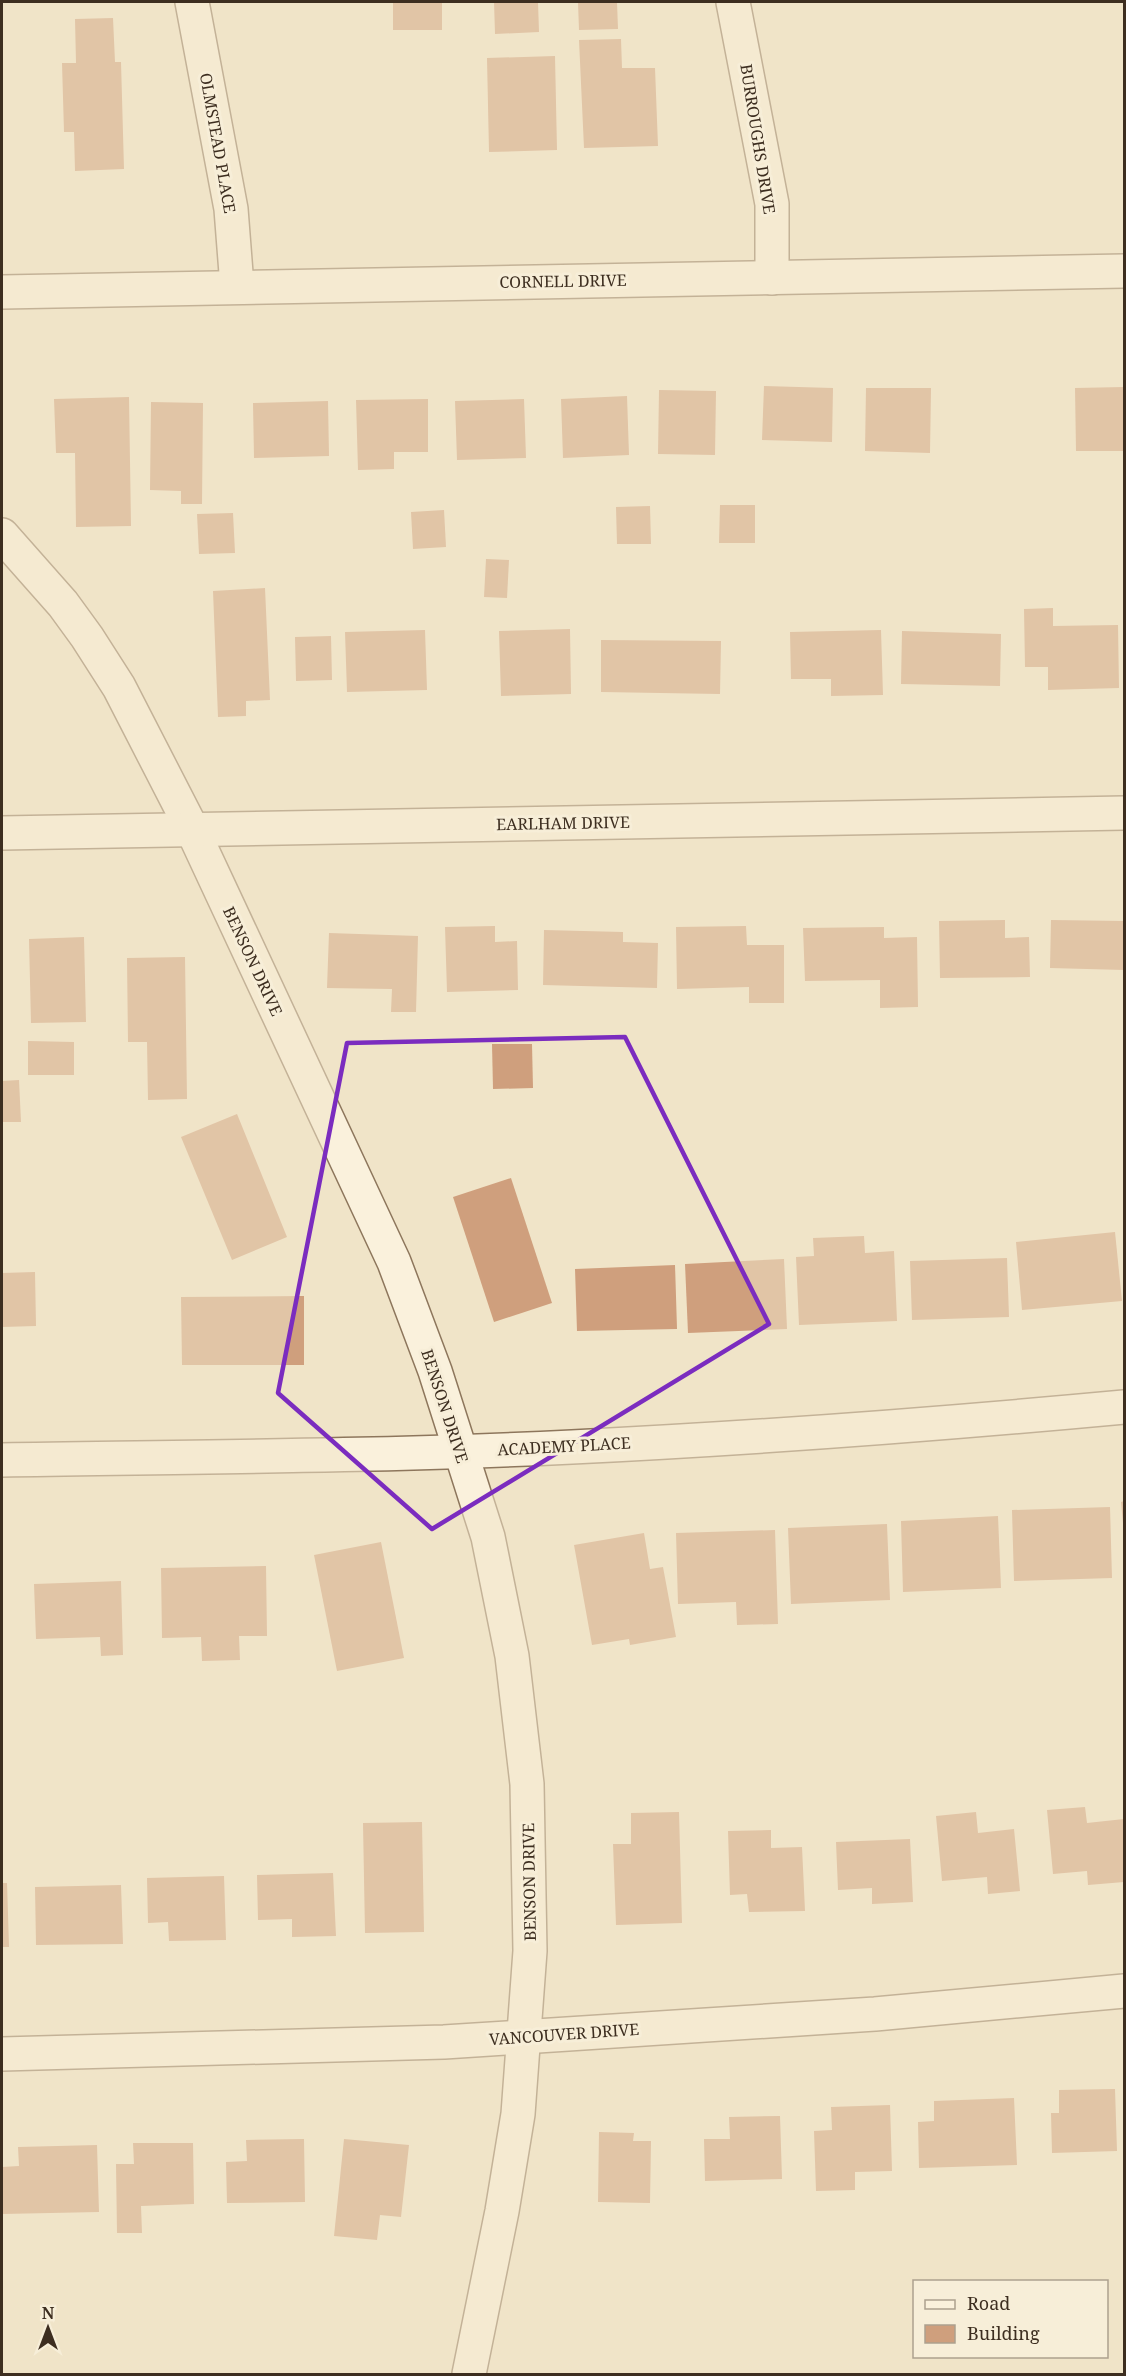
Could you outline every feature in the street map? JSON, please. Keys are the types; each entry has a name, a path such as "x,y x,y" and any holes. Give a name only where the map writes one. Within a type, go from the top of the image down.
{"street":[{"name":"OLMSTEAD PLACE","path":"192,2 231,209 237,286"},
{"name":"BURROUGHS DRIVE","path":"733,2 772,204 772,278"},
{"name":"CORNELL DRIVE","path":"2,292 1125,271"},
{"name":"BENSON DRIVE","path":"2,536 63,604 87,637 119,687 192,829 394,1262 435,1371 488,1538 512,1656 527,1784 530,1951 518,2114 502,2211 469,2374"},
{"name":"EARLHAM DRIVE","path":"2,833 1125,813"},
{"name":"ACADEMY PLACE","path":"2,1460 572,1447 965,1422 1125,1407"},
{"name":"VANCOUVER DRIVE","path":"2,2054 444,2042 875,2014 1125,1991"}],"highlighted area":[{"path":"625,1037 769,1324 432,1529 278,1393 347,1043"}],"building":[{"path":"393,2 442,2 442,30 393,30"},
{"path":"494,2 538,2 539,32 495,34"},
{"path":"578,2 617,2 618,29 579,30"},
{"path":"113,18 115,62 121,62 124,169 75,171 74,132 64,132 62,63 76,63 75,19"},
{"path":"621,39 622,68 655,68 658,146 584,148 579,40"},
{"path":"555,56 557,150 489,152 487,58"},
{"path":"764,386 833,388 832,442 762,440"},
{"path":"1124,387 1124,451 1076,451 1075,388"},
{"path":"866,388 931,388 930,453 865,451"},
{"path":"659,390 716,391 715,455 658,454"},
{"path":"627,396 629,455 563,458 561,399"},
{"path":"129,397 131,526 76,527 75,453 56,453 54,399"},
{"path":"428,399 428,452 394,452 394,469 358,470 356,400"},
{"path":"524,399 526,458 457,460 455,401"},
{"path":"328,401 329,456 254,458 253,403"},
{"path":"151,402 203,403 202,504 181,504 181,491 150,490"},
{"path":"720,505 755,505 755,543 719,543"},
{"path":"650,506 651,544 617,544 616,507"},
{"path":"444,510 446,547 413,549 411,512"},
{"path":"233,513 235,553 199,554 197,514"},
{"path":"486,559 509,560 507,598 484,597"},
{"path":"265,588 270,700 246,701 246,716 218,717 213,591"},
{"path":"1053,608 1053,626 1118,625 1119,688 1048,690 1048,667 1025,667 1024,609"},
{"path":"570,629 571,694 501,696 499,631"},
{"path":"425,630 427,690 347,692 345,632"},
{"path":"881,630 883,695 831,696 831,679 791,679 790,632"},
{"path":"902,631 1001,634 1000,686 901,684"},
{"path":"331,636 332,680 296,681 295,637"},
{"path":"601,640 721,641 720,694 601,692"},
{"path":"1005,920 1005,938 1029,937 1030,977 940,978 939,921"},
{"path":"1051,920 1124,921 1124,970 1050,968"},
{"path":"495,926 495,942 517,941 518,990 447,992 445,927"},
{"path":"746,926 747,945 784,945 784,1003 749,1003 749,987 677,989 676,927"},
{"path":"884,927 884,938 917,937 918,1007 880,1008 880,980 805,981 803,928"},
{"path":"544,930 623,932 623,942 658,943 657,988 543,985"},
{"path":"329,933 418,936 416,1012 391,1012 392,989 327,988"},
{"path":"84,937 86,1022 31,1023 29,939"},
{"path":"185,957 187,1099 148,1100 147,1042 128,1042 127,958"},
{"path":"28,1041 74,1042 74,1075 28,1075"},
{"path":"492,1044 532,1044 533,1088 493,1089"},
{"path":"19,1080 21,1122 2,1122 2,1081"},
{"path":"237,1114 287,1237 232,1260 181,1137"},
{"path":"511,1178 552,1303 494,1322 453,1197"},
{"path":"1115,1232 1122,1301 1022,1310 1016,1242"},
{"path":"864,1236 865,1253 894,1251 897,1321 799,1325 796,1257 814,1256 813,1238"},
{"path":"1007,1258 1009,1317 912,1320 910,1261"},
{"path":"784,1259 787,1329 688,1333 685,1264"},
{"path":"675,1265 677,1329 577,1331 575,1269"},
{"path":"35,1272 36,1326 2,1327 2,1273"},
{"path":"304,1296 304,1365 182,1365 181,1297"},
{"path":"1124,1501 1124,1523 1123,1523 1121,1502"},
{"path":"1110,1507 1112,1578 1014,1581 1012,1510"},
{"path":"998,1516 1001,1588 903,1592 901,1521"},
{"path":"887,1524 890,1600 791,1604 788,1528"},
{"path":"775,1530 778,1624 737,1625 736,1602 678,1604 676,1533"},
{"path":"644,1533 650,1569 663,1567 676,1637 630,1645 629,1639 592,1645 574,1545"},
{"path":"381,1542 404,1658 337,1671 314,1555"},
{"path":"266,1566 267,1636 239,1636 240,1660 202,1661 201,1637 162,1638 161,1568"},
{"path":"121,1581 123,1655 101,1656 100,1637 36,1639 34,1584"},
{"path":"1085,1807 1087,1823 1124,1819 1124,1882 1088,1885 1087,1871 1053,1874 1047,1810"},
{"path":"679,1812 682,1923 616,1925 613,1844 631,1844 631,1813"},
{"path":"976,1812 978,1833 1014,1829 1020,1891 988,1894 987,1877 942,1881 936,1816"},
{"path":"422,1822 424,1932 365,1933 363,1823"},
{"path":"771,1830 771,1848 802,1847 805,1911 749,1912 747,1894 730,1895 728,1831"},
{"path":"910,1839 913,1902 872,1904 872,1888 838,1890 836,1842"},
{"path":"333,1873 336,1936 292,1937 292,1919 258,1920 257,1875"},
{"path":"224,1876 226,1940 169,1941 168,1922 148,1923 147,1878"},
{"path":"2,1883 7,1883 9,1947 2,1947"},
{"path":"121,1885 123,1944 36,1945 35,1887"},
{"path":"1115,2089 1117,2151 1052,2153 1051,2113 1059,2113 1059,2090"},
{"path":"1014,2098 1017,2165 919,2168 918,2122 934,2121 934,2101"},
{"path":"890,2105 892,2171 855,2172 855,2190 816,2191 814,2131 832,2130 831,2107"},
{"path":"780,2116 782,2179 705,2181 704,2139 730,2139 729,2117"},
{"path":"599,2132 634,2133 633,2141 651,2141 650,2203 598,2202"},
{"path":"304,2139 305,2202 227,2203 226,2162 247,2161 246,2140"},
{"path":"344,2139 409,2145 401,2217 380,2215 377,2240 334,2236"},
{"path":"133,2143 193,2143 194,2204 141,2206 142,2233 117,2233 116,2164 134,2164"},
{"path":"97,2145 99,2212 2,2214 2,2167 19,2166 18,2147"}]}
